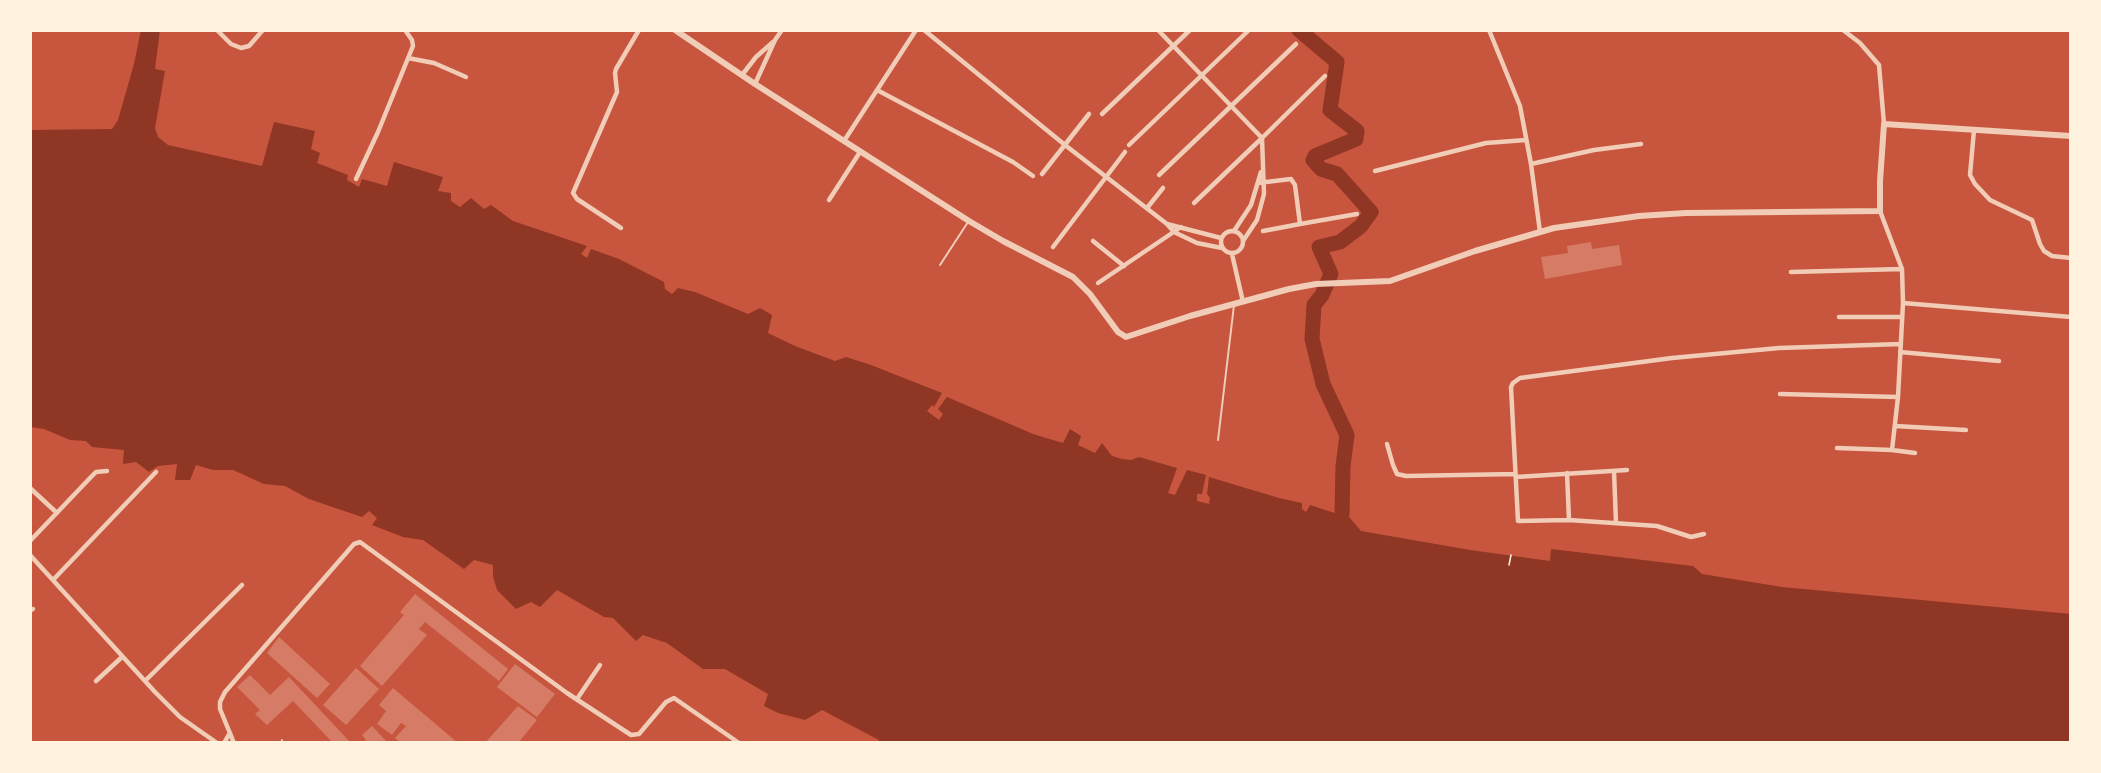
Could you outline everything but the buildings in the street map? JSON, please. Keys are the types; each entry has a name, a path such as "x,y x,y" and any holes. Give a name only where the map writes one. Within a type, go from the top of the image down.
{"street":[{"path":"217,30 231,44 241,48 249,46 263,30"},
{"path":"356,178 378,132 413,46 405,30"},
{"path":"621,228 577,199 573,193 617,92 616,69 639,30"},
{"path":"675,30 969,221 1073,277 1090,294 1118,332 1126,337 1190,316 1316,284 1390,281 1465,254 1540,232 1639,216 1686,213 1880,211"},
{"path":"755,84 782,30"},
{"path":"844,141 916,30"},
{"path":"924,30 1065,145 1167,224 1174,232 1197,243 1222,248 1232,254 1243,302"},
{"path":"1158,30 1262,138 1264,182 1262,205 1257,220 1241,250 1232,254"},
{"path":"1102,114 1190,30"},
{"path":"1129,145 1249,30"},
{"path":"1489,30 1520,106 1540,232"},
{"path":"1843,30 1860,43 1881,68 1884,124 1880,211 1902,269 1904,303 1892,450"},
{"path":"742,75 756,57 775,40"},
{"path":"1159,175 1296,44"},
{"path":"408,58 434,63 466,77"},
{"path":"1194,203 1325,76"},
{"path":"877,90 1013,162 1033,176"},
{"path":"1042,174 1089,114"},
{"path":"1884,124 2071,136"},
{"path":"1974,130 1970,175 1975,184 1990,200 2032,220 2044,251 2052,256 2071,258"},
{"path":"1375,171 1486,143 1526,140"},
{"path":"1531,164 1594,150 1641,144"},
{"path":"829,200 860,152"},
{"path":"1053,247 1125,152"},
{"path":"1234,231 1251,205 1262,170"},
{"path":"1258,183 1287,178 1294,181 1300,224"},
{"path":"1147,208 1163,188"},
{"path":"1263,231 1357,214"},
{"path":"1167,224 1221,238"},
{"path":"1098,283 1180,227"},
{"path":"1221,238 1229,231 1234,231 1242,236 1244,241"},
{"path":"1221,238 1222,248"},
{"path":"1093,240 1124,266"},
{"path":"1791,272 1902,269"},
{"path":"1904,303 2071,317"},
{"path":"1839,317 1902,317"},
{"path":"1704,534 1691,537 1656,526 1616,523 1569,520 1518,521 1511,387 1513,383 1520,378 1672,357 1779,348 1901,344"},
{"path":"1900,352 1999,361"},
{"path":"1780,394 1898,397"},
{"path":"1895,426 1966,430"},
{"path":"1387,444 1397,474 1406,476 1515,476 1627,470"},
{"path":"1837,448 1915,453"},
{"path":"30,541 96,472 107,471"},
{"path":"1614,471 1616,523"},
{"path":"53,580 156,472"},
{"path":"1568,473 1569,520"},
{"path":"30,488 57,513"},
{"path":"234,743 220,710 220,702 225,692 354,544 360,542 577,699 635,736 666,702 674,698 739,743"},
{"path":"31,557 144,681 180,717 217,743"},
{"path":"144,681 242,585"},
{"path":"96,681 122,657"},
{"path":"577,699 600,665"},
{"path":"224,743 230,733"}],"lane":[{"path":"940,265 969,221"},
{"path":"1218,440 1234,304"}],"path":[{"path":"1509,565 1510,555"}],"shaded area":[{"path":"141,30 160,30 155,69 165,71 155,128 158,137 168,145 262,166 274,122 315,131 311,149 320,153 317,163 348,175 347,180 359,187 362,179 387,186 394,162 443,177 438,191 451,193 451,201 460,207 471,198 484,209 491,205 513,221 587,246 581,254 587,258 591,249 619,259 664,282 665,289 672,294 678,288 695,292 748,314 760,308 772,315 768,333 795,346 835,361 846,357 942,393 934,407 932,405 927,411 939,420 943,414 938,409 947,397 1033,434 1063,443 1070,429 1081,436 1078,445 1095,453 1102,443 1112,456 1131,460 1139,457 1177,468 1168,493 1175,495 1187,470 1206,475 1202,494 1197,494 1197,501 1209,504 1210,498 1207,494 1209,477 1302,503 1302,509 1306,512 1310,505 1350,518 1361,531 1470,550 1550,561 1551,549 1693,566 1702,574 1782,587 2071,614 2071,743 878,743 879,740 822,710 805,720 778,713 764,706 768,694 725,669 703,669 667,643 643,635 636,641 613,618 604,617 557,590 540,607 531,602 516,609 497,590 493,565 474,560 464,569 423,540 403,537 372,525 377,518 369,511 362,517 309,499 285,486 264,484 233,470 213,470 196,465 190,480 175,480 177,464 158,466 149,472 136,462 123,464 124,450 92,447 86,441 70,440 44,429 30,427 30,130 112,129 118,120"}],"waterway":[{"path":"1299,30 1337,62 1330,110 1357,131 1356,139 1315,156 1313,160 1321,169 1337,174 1371,212 1361,226 1340,242 1319,247 1331,274 1322,295 1314,305 1312,339 1323,384 1347,435 1343,466 1342,515 1338,536"}]}
